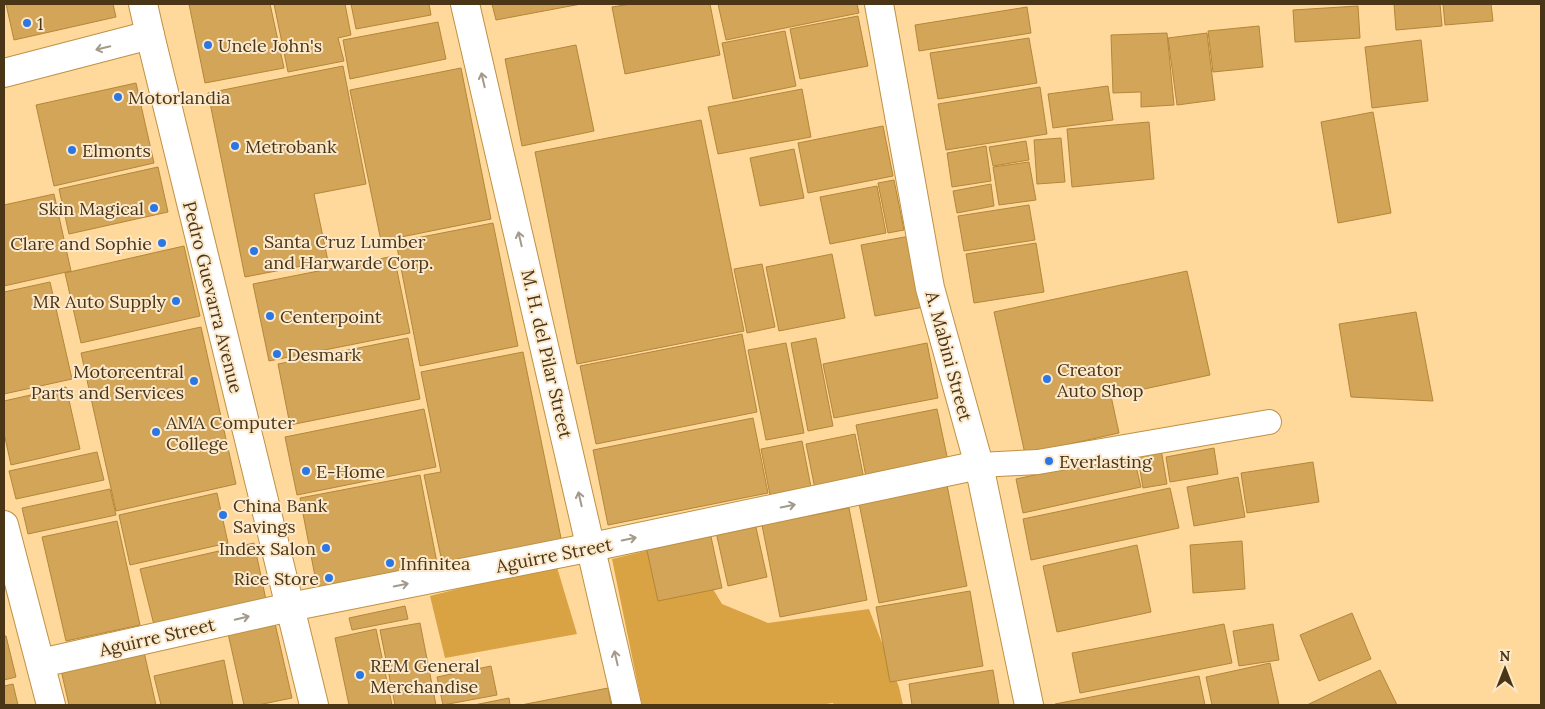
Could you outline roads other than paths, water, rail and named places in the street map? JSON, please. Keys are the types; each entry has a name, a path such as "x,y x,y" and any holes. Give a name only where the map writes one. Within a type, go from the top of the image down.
{"street":[{"name":"Pedro Guevarra Avenue","path":"143,4 314,705"},
{"name":"M. H. del Pilar Street","path":"465,4 627,705"},
{"name":"A. Mabini Street","path":"878,4 930,288 979,465 1029,705"},
{"path":"4,73 150,36"},
{"name":"Aguirre Street","path":"41,663 290,607 592,548 979,465"},
{"path":"4,524 51,705"}],"lane":[{"path":"979,465 1038,462 1269,422"}],"place":[{"name":"1","path":"27,23"},
{"name":"Uncle John's","path":"208,45"},
{"name":"Motorlandia","path":"118,97"},
{"name":"Metrobank","path":"235,146"},
{"name":"Elmonts","path":"72,150"},
{"name":"Skin Magical","path":"154,208"},
{"name":"Clare and Sophie","path":"162,243"},
{"name":"Santa Cruz Lumber and Harwarde Corp.","path":"254,251"},
{"name":"MR Auto Supply","path":"176,301"},
{"name":"Centerpoint","path":"270,316"},
{"name":"Desmark","path":"277,354"},
{"name":"Creator Auto Shop","path":"1047,379"},
{"name":"Motorcentral Parts and Services","path":"194,381"},
{"name":"AMA Computer College","path":"156,432"},
{"name":"Everlasting","path":"1049,461"},
{"name":"E-Home","path":"306,471"},
{"name":"China Bank Savings","path":"223,515"},
{"name":"Index Salon","path":"326,548"},
{"name":"Infinitea","path":"390,563"},
{"name":"Rice Store","path":"329,578"},
{"name":"REM General Merchandise","path":"360,675"}]}
